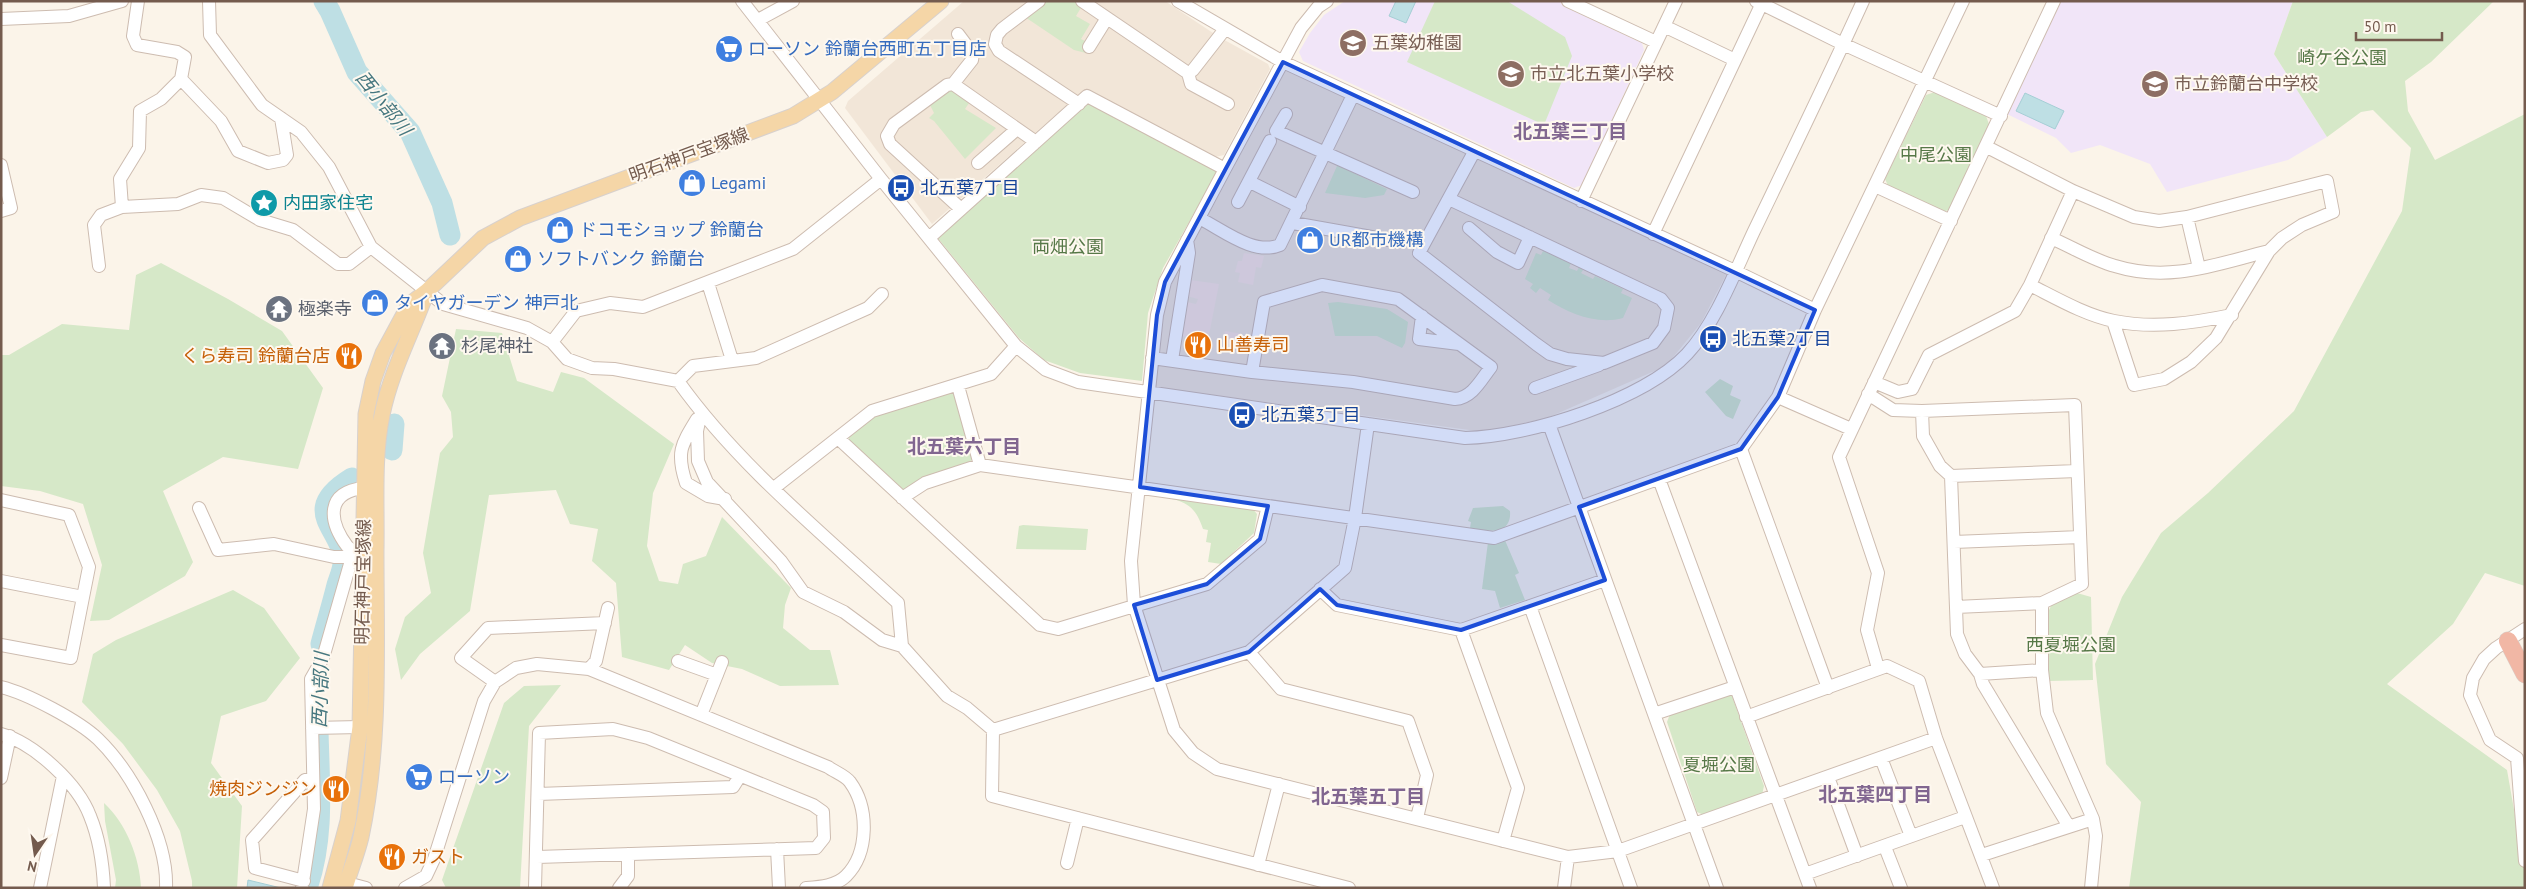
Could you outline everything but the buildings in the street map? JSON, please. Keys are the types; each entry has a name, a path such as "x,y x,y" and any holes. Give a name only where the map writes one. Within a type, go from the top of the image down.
{"highway":[{"path":"2508,641 2525,674"}],"main road":[{"name":"明石神戸宝塚線","path":"330,888 348,821 360,728 366,414 373,381 383,353 409,305 428,291 483,238 520,218 752,132 793,116 820,102 941,1"},
{"name":"明石神戸宝塚線","path":"346,885 360,838 372,762 376,699 377,457 382,416 390,383 401,352 416,322 428,291"}],"street":[{"path":"1,19 69,16 122,1"},
{"path":"122,207 120,178 139,148 140,111 161,99 180,79 185,57 177,52 138,45 133,36 138,1"},
{"path":"209,1 210,35 262,105 301,132 329,167 371,248 443,304 527,328 552,342 567,359 592,368 614,369 678,381 700,413 774,488 898,603 902,646"},
{"path":"742,1 881,179 1016,346 1046,370 1066,378 1148,392 1465,438 1504,436 1549,424 1634,392 1676,364 1702,334 1735,271 1863,1"},
{"path":"758,20 793,1"},
{"path":"1039,1 1002,29 997,35 995,44 1000,51 1079,104"},
{"path":"1082,1 1188,73 1192,84 1228,104"},
{"path":"1178,1 1283,62 1816,310"},
{"path":"1327,1 1318,7 1301,28 1224,169 1165,282 1157,316 1131,561 1134,605 1174,730 1193,753 1217,769 1568,857 1618,851 1936,738"},
{"path":"1568,1 1656,42"},
{"path":"1581,201 1676,1"},
{"path":"902,498 925,483 980,465 1494,538 1741,449 1778,397 1816,310 1963,1"},
{"path":"1878,668 1867,630 1878,573 1839,457 1952,221 2054,1"},
{"path":"1653,234 1736,60 1760,2 1843,44 2001,116"},
{"path":"1089,47 1107,18"},
{"path":"1664,26 1736,60"},
{"path":"1188,73 1193,70 1225,29"},
{"path":"958,34 973,54 972,60 953,84 947,85 894,124 887,136 896,153 961,209"},
{"path":"180,79 221,121 238,151 268,163 283,160 287,155 281,118"},
{"path":"953,84 1036,142"},
{"path":"1199,218 1258,248 1270,249 1280,245 1353,95"},
{"path":"929,238 1087,96 1224,169"},
{"path":"1286,114 1276,131 1413,192"},
{"path":"978,163 1017,129"},
{"path":"1238,202 1270,141"},
{"path":"1987,146 2073,191 2134,217 2159,221 2187,217 2327,181 2334,212 2302,225 2282,238 2269,251 2232,315 2216,338 2190,362 2164,379 2134,385 2113,321"},
{"path":"1474,152 1419,253 1550,354 1567,359 1604,363"},
{"path":"1,165 11,208 1,212"},
{"path":"552,342 576,311 610,303 643,306 708,283 793,249 881,179"},
{"path":"1250,182 1300,207"},
{"path":"1875,186 1952,221"},
{"path":"1874,382 1898,392 1912,389 1929,354 2015,312 2030,285 2073,191"},
{"path":"99,266 94,225 101,215 122,207 178,204 201,195 223,198 260,220 293,230 338,264 349,264 371,248"},
{"path":"1449,199 1661,299 1668,308 1664,328 1653,343 1535,388"},
{"path":"2187,217 2199,268"},
{"path":"1292,223 1394,241"},
{"path":"1469,228 1497,252 1518,262 1530,237"},
{"path":"2051,238 2113,266 2143,273 2174,274 2269,251"},
{"path":"1172,360 1189,252 1187,240"},
{"path":"708,283 732,360"},
{"path":"1152,358 1252,372 1353,382 1463,399 1470,394 1491,367 1398,299 1322,285 1264,302 1252,372"},
{"path":"2030,285 2073,306 2113,321 2152,326 2194,322 2232,315"},
{"path":"678,381 693,366 756,358 868,308 882,294"},
{"path":"1422,316 1419,339 1459,344"},
{"path":"774,488 839,439 872,411 992,374 1016,346"},
{"path":"958,386 980,465"},
{"path":"1868,394 1893,410 1922,411 2075,405 2082,584 2042,603 1956,607"},
{"path":"1778,397 1851,429"},
{"path":"1922,411 1923,436 1940,466 1951,476 2077,471"},
{"path":"700,413 686,437 679,462 686,483 708,496 725,499"},
{"path":"700,413 697,431 698,461 707,482 725,499 781,561 803,592 844,612 882,640 902,646 946,696 967,708 993,730"},
{"path":"993,730 1249,652 1345,568 1368,424"},
{"path":"1549,424 1717,888"},
{"path":"839,439 1040,625 1058,629 1206,584 1260,539 1268,506"},
{"path":"1741,449 1828,688"},
{"path":"1951,476 1956,607 1960,641 1965,654 1980,674 1983,684 2068,825"},
{"path":"1659,479 1810,888"},
{"path":"363,557 348,547 333,521 336,503 349,490 364,488"},
{"path":"1,500 69,515 89,567 71,658 1,645"},
{"path":"199,508 218,550 274,544 334,557 363,557"},
{"path":"1954,542 2080,538"},
{"path":"313,778 305,780 252,840 255,868 303,884 314,809 311,679 323,658 350,564 363,557"},
{"path":"1320,589 1337,605 1461,630 1605,580"},
{"path":"1,581 83,598"},
{"path":"2042,603 2042,670 2047,713 2093,819 2096,836 2091,888"},
{"path":"1530,606 1631,888"},
{"path":"589,669 596,661 608,608"},
{"path":"495,682 461,658 488,628 605,623"},
{"path":"1461,630 1518,788 1503,841"},
{"path":"2525,630 2484,659 2473,678 2470,695 2490,740 2517,758 2522,800 2525,862"},
{"path":"1249,652 1282,689 1408,721 1427,775 1417,818"},
{"path":"678,661 716,674"},
{"path":"701,715 722,662"},
{"path":"406,888 426,876 434,859 484,701 495,682 516,668 537,664 589,669 828,767 849,780 858,796 863,818 863,841 857,861 845,877 826,887 806,888"},
{"path":"1746,717 1887,666 1919,681 1936,738 1993,888"},
{"path":"1980,674 2042,670"},
{"path":"1,687 50,707 98,739 135,786 146,809 156,832 166,878 166,888"},
{"path":"1654,714 1735,687"},
{"path":"312,728 360,728"},
{"path":"534,888 537,857 539,733 614,729 648,738 813,805 823,812 824,838 816,848 537,857"},
{"path":"993,730 992,796 1258,865 1310,883 1349,888"},
{"path":"1,778 6,735 52,763 90,814 100,850 104,888"},
{"path":"1881,758 1911,836"},
{"path":"40,888 62,776"},
{"path":"538,794 734,787 740,776"},
{"path":"1828,777 1857,856"},
{"path":"1258,865 1279,784"},
{"path":"1805,874 1966,817"},
{"path":"1067,862 1078,818"},
{"path":"1982,855 2068,825 2093,819"},
{"path":"1885,847 1901,888"},
{"path":"777,849 779,888"},
{"path":"619,888 628,876 628,854"},
{"path":"1564,888 1568,857"},
{"path":"346,885 366,888"}],"highlighted area":[{"path":"1283,62 1815,310 1778,397 1741,449 1579,507 1605,580 1461,630 1337,605 1320,589 1249,652 1157,680 1134,605 1207,584 1260,539 1268,506 1140,487 1157,315 1165,282"}],"shaded area":[{"path":"964,1 1165,1 1219,37 1268,64 1270,69 1224,155 1206,159 1211,157 1084,90 932,224 845,108 848,101"},
{"name":"市立北五葉小学校","path":"1345,1 1560,1 1563,6 1642,43 1644,50 1582,185 1574,188 1303,61 1299,52 1310,33 1324,15"},
{"name":"市立鈴蘭台中学校","path":"2054,1 2293,1 2274,54 2327,137 2288,160 2167,192 2150,164 2100,145 2071,153 2056,138 2009,115 2001,116"},
{"path":"1286,70 1727,273 1701,323 1666,366 1547,418 1484,432 1155,387 1163,317 1172,283"},
{"path":"1244,253 1264,256 1261,268 1256,267 1253,285 1238,282 1240,273 1235,272 1238,261 1242,261"},
{"path":"1190,280 1219,284 1208,340 1181,336 1187,302 1196,304 1198,299 1187,296"},
{"path":"1225,331 1242,334 1240,346 1223,343"}],"green space":[{"path":"1046,1 1074,1 1082,6 1076,16 1090,24 1081,39 1085,41 1088,48 1086,53 1074,50 1025,17"},
{"path":"1435,1 1507,1 1565,37 1572,56 1544,125 1407,62"},
{"name":"崎ケ谷公園","path":"2293,1 2494,1 2431,62 2405,81 2408,111 2435,160 2525,114 2525,586 2485,573 2453,624 2387,684 2507,770 2525,872 2525,888 2129,888 2141,802 2106,764 2095,664 2122,597 2161,533 2208,493 2294,411 2402,211 2411,148 2373,110 2361,112 2327,137 2274,54"},
{"path":"948,89 955,89 971,100 965,109 996,128 965,159 934,121 929,118 934,113 929,103"},
{"name":"中尾公園","path":"1935,92 1986,116 1989,124 1949,210 1942,212 1889,188 1885,179 1926,95"},
{"name":"両畑公園","path":"1087,102 1218,171 1163,268 1148,313 1142,381 1080,373 1044,360 1019,338 937,237"},
{"path":"1337,166 1387,189 1384,195 1365,198 1325,193"},
{"path":"1543,251 1571,263 1569,268 1577,271 1579,267 1583,270 1581,273 1593,279 1595,276 1623,289 1621,293 1632,298 1623,318 1603,320 1584,317 1565,310 1548,300 1551,295 1540,288 1536,293 1530,288 1533,284 1525,279 1536,253 1541,255"},
{"path":"161,263 282,331 323,388 298,469 223,457 163,491 193,562 185,576 109,620 90,621 102,565 83,504 40,491 1,486 1,355 9,355 62,324 129,330 136,275"},
{"path":"1338,302 1387,309 1408,322 1405,343 1402,348 1377,336 1335,336 1328,303"},
{"path":"456,329 502,333 517,381 553,392 561,372 584,378 674,444 653,493 647,546 659,581 678,584 683,564 706,556 722,517 791,588 785,605 783,628 810,650 830,650 839,685 780,686 742,669 712,663 685,645 669,670 622,657 616,583 592,561 598,529 570,524 556,490 489,495 470,611 420,654 401,680 395,649 405,617 431,593 423,553 440,453 453,437 451,412 442,396"},
{"path":"1720,379 1733,386 1730,395 1741,400 1733,419 1726,416 1705,392"},
{"path":"949,392 956,396 974,454 970,463 902,494 848,442 850,433 874,413"},
{"path":"1173,497 1251,507 1257,514 1254,533 1221,564 1208,562 1211,543 1206,542 1208,530 1203,529 1192,509 1184,503 1172,499"},
{"path":"1503,506 1510,511 1510,519 1503,528 1491,531 1470,528 1471,522 1468,521 1473,508"},
{"path":"1019,526 1088,529 1086,550 1016,549"},
{"path":"1504,538 1519,573 1515,575 1525,600 1500,608 1495,591 1482,589 1488,542"},
{"path":"233,590 264,608 300,658 266,701 221,716 211,763 242,806 237,888 192,888 180,831 157,790 123,744 82,702 93,654 116,640"},
{"name":"西夏堀公園","path":"2077,593 2091,597 2093,680 2049,681 2049,610 2053,602"},
{"path":"561,685 529,726 520,888 446,888 442,880 504,703 524,686"},
{"name":"夏堀公園","path":"1725,695 1732,696 1764,786 1762,795 1706,816 1697,812 1667,722 1670,714"},
{"path":"104,803 119,820 135,853 141,888 115,888 116,880 105,821"}],"water":[{"path":"1396,1 1416,1 1406,23 1389,16"},
{"path":"2025,93 2064,111 2055,129 2016,111"},
{"path":"248,880 281,888 247,888"}],"waterway":[{"name":"西小部川","path":"324,1 357,72 410,132 442,203 450,235"},
{"name":"西小部川","path":"392,450 394,424"},
{"name":"西小部川","path":"321,644 343,563 342,551 327,520 325,511 327,501 336,490 352,478"},
{"name":"西小部川","path":"307,888 313,869 319,829 318,729"}],"place":[{"name":"五葉幼稚園","path":"1353,43"},
{"name":"ローソン 鈴蘭台西町五丁目店","path":"729,49"},
{"name":"市立北五葉小学校","path":"1511,74"},
{"name":"市立鈴蘭台中学校","path":"2155,84"},
{"name":"Legami","path":"692,183"},
{"name":"北五葉7丁目","path":"901,188"},
{"name":"内田家住宅","path":"264,203"},
{"name":"ドコモショップ 鈴蘭台","path":"560,230"},
{"name":"UR都市機構","path":"1310,240"},
{"name":"ソフトバンク 鈴蘭台","path":"518,259"},
{"name":"タイヤガーデン 神戸北","path":"375,303"},
{"name":"極楽寺","path":"279,309"},
{"name":"北五葉2丁目","path":"1713,339"},
{"name":"山善寿司","path":"1198,345"},
{"name":"杉尾神社","path":"442,346"},
{"name":"くら寿司 鈴蘭台店","path":"349,356"},
{"name":"北五葉3丁目","path":"1242,415"},
{"name":"ローソン","path":"419,777"},
{"name":"焼肉ジンジン","path":"336,789"},
{"name":"ガスト","path":"392,857"}],"district":[{"name":"北五葉三丁目","path":"1570,131"},
{"name":"北五葉六丁目","path":"964,446"},
{"name":"北五葉四丁目","path":"1875,794"},
{"name":"北五葉五丁目","path":"1368,796"}]}
